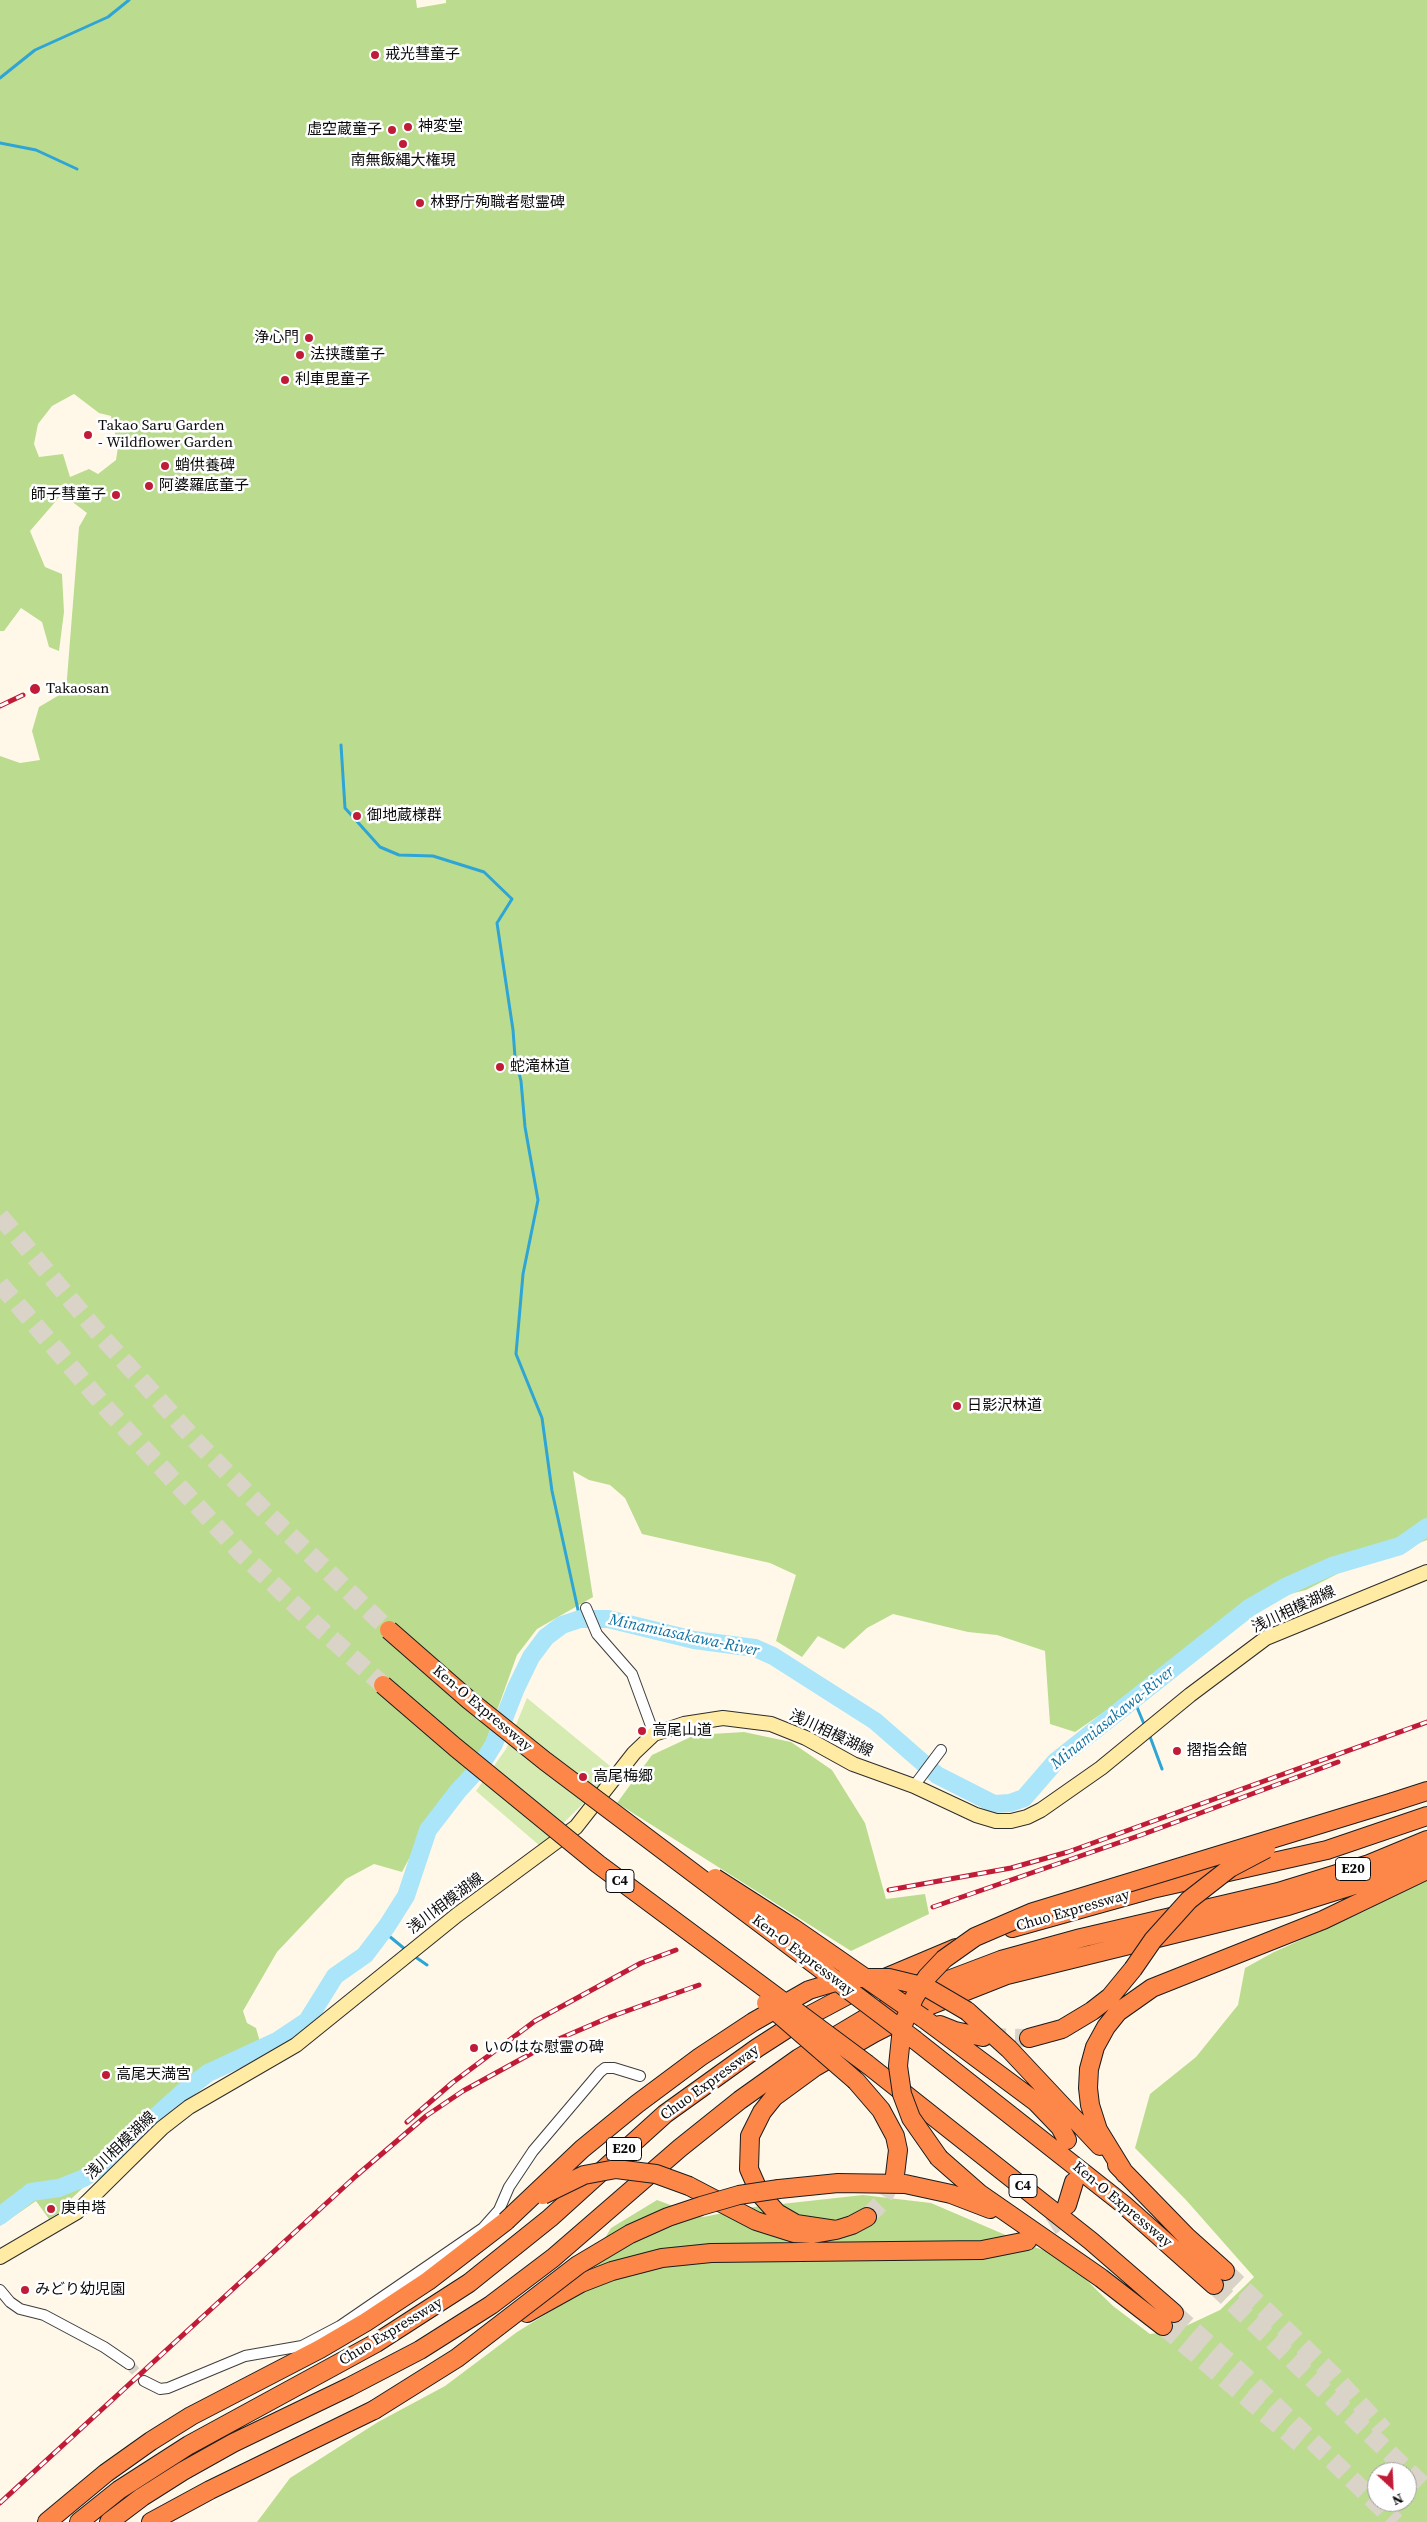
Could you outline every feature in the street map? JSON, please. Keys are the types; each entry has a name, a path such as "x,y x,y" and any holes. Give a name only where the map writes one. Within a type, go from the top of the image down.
{"highway":[{"name":"Ken-O Expressway","path":"389,1630 469,1700 618,1816 914,2040 1220,2278 1187,2237 1126,2174"},
{"name":"C4","path":"383,1685 455,1747 598,1864 868,2064 1061,2217 1168,2319 1031,2237"},
{"path":"1031,2237 939,2158 911,2118 902,2094 898,2066 902,2027 914,1998 927,1976 944,1958 974,1937 1033,1912 1270,1839 1317,1827 1427,1791"},
{"path":"618,1816 772,1914 940,2028 1036,2102 1060,2127 1067,2140"},
{"name":"Chuo Expressway","path":"79,2522 119,2490 188,2445 376,2343 469,2283 550,2218 665,2114 721,2072 799,2021 861,1988 910,1966 1001,1932 1090,1905 1293,1859 1374,1836 1427,1816"},
{"path":"1029,2038 1062,2029 1092,2011 1110,1997 1169,1920 1189,1900 1219,1876 1258,1852 1317,1827"},
{"name":"Chuo Expressway","path":"109,2522 142,2497 183,2471 234,2443 420,2350 491,2304 553,2258 680,2148 740,2100 799,2058 840,2032 910,1996 1001,1960 1089,1936 1235,1902 1283,1899 1427,1840"},
{"path":"836,2230 810,2228 784,2217 765,2201 752,2180 748,2150 754,2125 768,2104 793,2082 874,2032 941,2000 985,1982 1047,1964 1233,1921 1283,1899 1371,1880 1427,1858"},
{"path":"598,1864 803,2034 856,2081 881,2110 895,2136 898,2150 895,2176"},
{"path":"1126,2174 1098,2130 1090,2105 1088,2088 1089,2069 1095,2047 1106,2027 1118,2012 1152,1988 1322,1920 1427,1870"},
{"path":"506,2221 582,2150 665,2083 753,2022 809,1990 827,1983 855,1978 898,1980 926,1987 967,2011 1014,2055 1126,2174"},
{"path":"940,2028 983,2037"},
{"path":"47,2522 106,2473 151,2441 191,2416 307,2356 359,2326 428,2281 506,2221 552,2189 584,2175 600,2172 639,2170 656,2174 689,2186 756,2221 776,2229 803,2234 836,2230 852,2225 866,2217"},
{"path":"1067,2205 1074,2182"},
{"path":"420,2383 457,2358 578,2265 630,2234 668,2217 739,2195 780,2188 877,2183 922,2186 983,2206 1031,2237"},
{"path":"151,2522 210,2490 374,2410 452,2365 536,2306 557,2294 621,2269 662,2258 686,2255 815,2251 982,2250 1031,2237"}],"main road":[{"name":"浅川相模湖線","path":"0,2257 77,2212 162,2128 189,2107 296,2045 456,1915 568,1833 590,1810 634,1753 654,1734 684,1724 724,1718 771,1724 806,1738 854,1764 914,1786 976,1815 996,1821 1011,1822 1027,1817 1055,1801 1101,1768 1213,1677 1266,1638 1427,1572"}],"street":[{"path":"586,1608 594,1628 632,1674 654,1734"},
{"path":"914,1786 941,1750"},
{"path":"144,2381 160,2388 168,2388 245,2356 302,2346 340,2326 483,2228 499,2210 509,2187 533,2151 600,2072 605,2068 614,2068 640,2076"},
{"path":"0,2290 10,2302 20,2309 44,2314 104,2347 129,2364"}],"green space":[{"path":"0,0 416,0 417,8 446,3 446,0 1427,0 1427,1540 1345,1570 1306,1590 1248,1604 1168,1668 1075,1732 1050,1724 1045,1651 997,1635 968,1632 893,1614 867,1628 844,1649 818,1636 802,1657 776,1641 796,1575 770,1563 642,1534 625,1498 610,1485 589,1480 573,1471 593,1597 537,1629 517,1655 481,1755 440,1800 402,1872 374,1864 346,1879 277,1952 243,2011 247,2023 256,2028 260,2042 222,2059 72,2198 68,2207 49,2219 36,2201 0,2226 0,756 20,763 40,760 32,731 39,707 66,691 79,527 87,513 62,494 30,531 45,567 62,574 64,612 59,651 49,647 42,622 21,608 4,631 0,631","holes":["74,394 99,413 111,416 118,447 116,460 98,474 89,469 70,477 63,454 39,457 34,444 38,424 52,406"]},
{"path":"527,1698 610,1766 594,1793 540,1846 476,1791 506,1749"},
{"path":"744,1732 791,1742 832,1770 865,1823 886,1899 925,1894 929,1914 851,1951 617,1803 652,1755 695,1735"},
{"path":"1427,1875 1427,2522 257,2522 290,2478 378,2422 445,2386 517,2332 567,2301 611,2228 657,2200 703,2217 754,2207 863,2195 931,2203 1029,2245 1063,2257 1113,2306 1150,2334 1175,2331 1220,2310 1254,2277 1186,2200 1135,2148 1150,2094 1196,2057 1238,2005 1245,1968 1274,1952 1367,1910"}],"waterway":[{"path":"0,78 35,50 108,17 129,0"},
{"path":"0,143 36,150 77,169"},
{"path":"341,745 345,808 380,847 399,855 433,856 484,872 512,899 497,923 513,1030 515,1057 521,1081 525,1127 538,1200 523,1274 516,1354 542,1418 552,1491 580,1619"},
{"name":"Minamiasakawa-River","path":"0,2216 31,2192 59,2188 84,2178 101,2166 182,2093 208,2073 277,2041 307,2021 335,1976 365,1955 387,1926 406,1896 428,1830 458,1791 479,1768 494,1744 516,1688 531,1657 546,1637 562,1625 580,1619 608,1619 694,1640 755,1648 773,1656 875,1721 937,1775 994,1804 1010,1803 1024,1798 1056,1761 1249,1608 1285,1587 1332,1566 1400,1546 1427,1527"},
{"path":"1134,1700 1144,1724"},
{"path":"1149,1734 1162,1769"},
{"path":"383,1931 406,1950"},
{"path":"414,1956 427,1965"}],"tunnel":[{"path":"0,1216 96,1330 195,1440 267,1513 389,1630"},
{"path":"0,1284 107,1409 240,1552 314,1623 383,1685"},
{"path":"988,2037 1029,2038"},
{"path":"867,2217 880,2204 895,2175"},
{"path":"1028,2241 1053,2225 1067,2205"},
{"path":"1225,2271 1333,2375 1384,2430"},
{"path":"1214,2285 1427,2489"},
{"path":"1174,2313 1246,2377 1396,2522"},
{"path":"1163,2326 1303,2446"},
{"path":"129,2364 144,2381"}],"railway":[{"path":"0,706 23,695"},
{"path":"889,1890 1011,1868 1068,1852 1427,1722"},
{"path":"933,1907 1141,1835 1338,1762"},
{"path":"407,2122 452,2083 535,2021 641,1963 676,1950"},
{"path":"0,2503 356,2176 426,2116 463,2091 554,2041 610,2017 699,1985"}],"place":[{"name":"戒光彗童子","path":"375,55"},
{"name":"神変堂","path":"408,127"},
{"name":"虛空蔵童子","path":"392,130"},
{"name":"南無飯縄大権現","path":"403,144"},
{"name":"林野庁殉職者慰霊碑","path":"420,203"},
{"name":"浄心門","path":"309,338"},
{"name":"法挟護童子","path":"300,355"},
{"name":"利車毘童子","path":"285,380"},
{"name":"Takao Saru Garden - Wildflower Garden","path":"88,435"},
{"name":"蛸供養碑","path":"165,466"},
{"name":"阿婆羅底童子","path":"149,486"},
{"name":"師子彗童子","path":"116,495"},
{"name":"Takaosan","path":"35,689"},
{"name":"御地蔵様群","path":"357,816"},
{"name":"蛇滝林道","path":"500,1067"},
{"name":"日影沢林道","path":"957,1406"},
{"name":"高尾山道","path":"642,1731"},
{"name":"摺指会館","path":"1177,1751"},
{"name":"高尾梅郷","path":"583,1777"},
{"name":"いのはな慰霊の碑","path":"474,2048"},
{"name":"高尾天満宮","path":"106,2075"},
{"name":"庚申塔","path":"51,2209"},
{"name":"みどり幼児園","path":"25,2290"}]}
